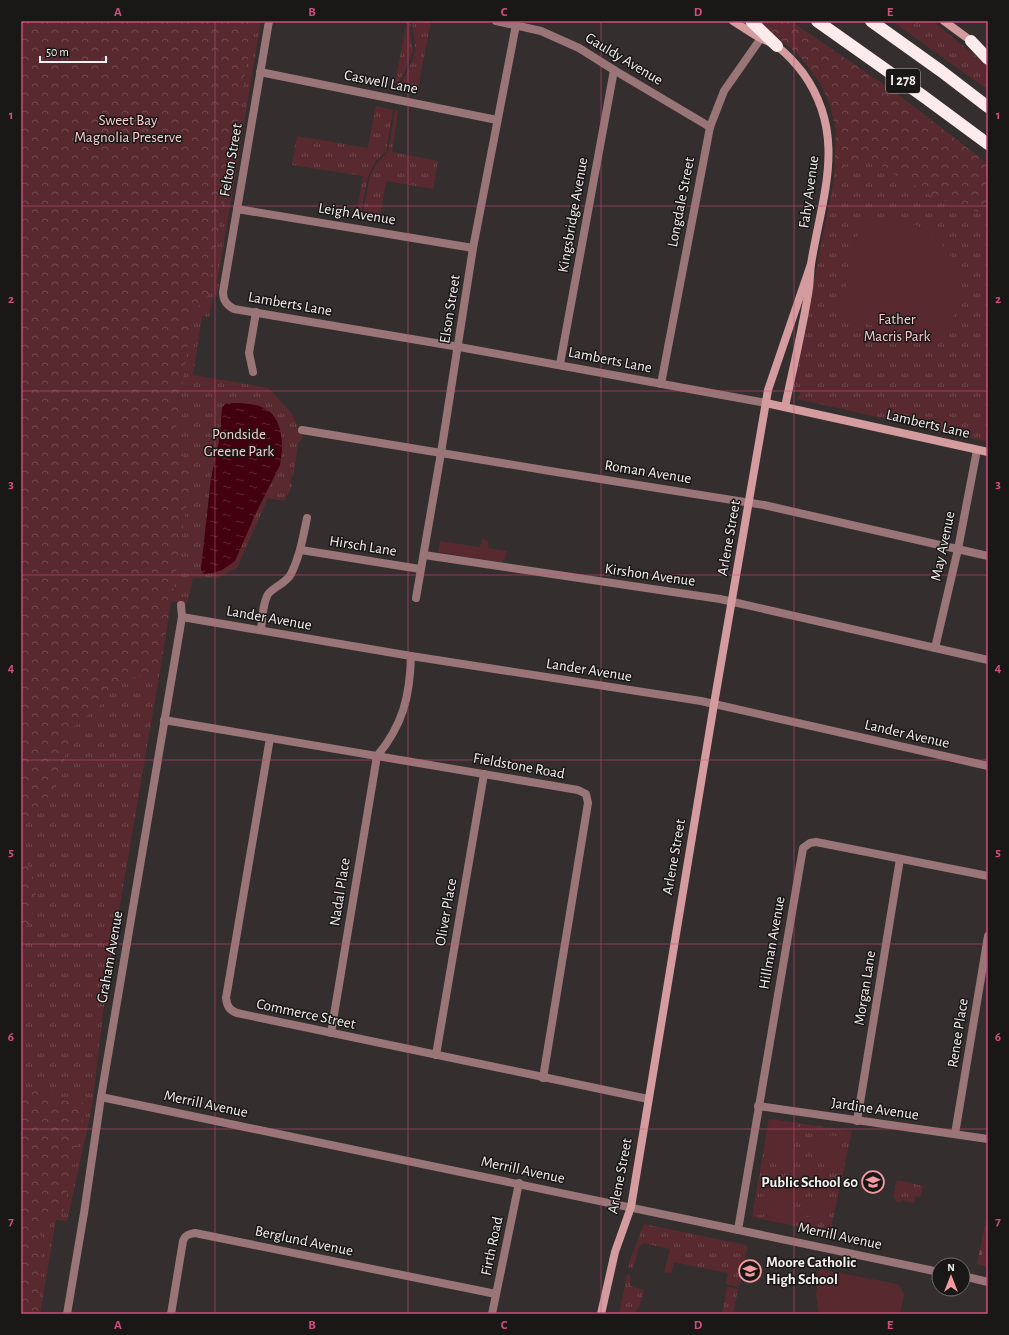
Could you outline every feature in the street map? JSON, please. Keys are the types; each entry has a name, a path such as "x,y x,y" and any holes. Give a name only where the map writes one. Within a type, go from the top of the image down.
{"highway":[{"path":"751,21 777,46"},
{"name":"I 278","path":"817,21 988,144"},
{"name":"I 278","path":"871,21 948,75 988,106"},
{"path":"971,41 988,60"}],"street":[{"name":"Felton Street","path":"226,303 223,298 223,292 269,21"},
{"name":"Gauldy Avenue","path":"496,21 541,32 560,39 584,51 710,127"},
{"name":"Fahy Avenue","path":"733,21 760,38 777,46 797,66 812,88 823,112 827,130 829,152 828,173 811,264 809,288 785,407"},
{"path":"944,21 988,53"},
{"name":"Elson Street","path":"416,598 441,453 473,248 516,25"},
{"name":"Longdale Street","path":"661,384 710,127 724,91 760,38"},
{"name":"Kingsbridge Avenue","path":"560,364 614,70"},
{"name":"Caswell Lane","path":"260,72 497,120"},
{"name":"Leigh Avenue","path":"237,209 473,248"},
{"name":"Fahy Avenue","path":"766,403 768,390 811,264"},
{"name":"Lamberts Lane","path":"226,303 234,309 560,364 766,403 988,452"},
{"path":"253,372 249,353 256,312"},
{"name":"Arlene Street","path":"601,1314 615,1252 631,1207 714,704 766,403"},
{"name":"Roman Avenue","path":"302,430 749,502 988,556"},
{"name":"May Avenue","path":"935,648 958,549 977,450"},
{"path":"261,630 266,598 269,592 287,580 301,550 307,518"},
{"name":"Hirsch Lane","path":"301,550 420,569"},
{"name":"Kirshon Avenue","path":"424,555 732,602 988,660"},
{"name":"Graham Avenue","path":"67,1314 101,1097 182,617 181,605"},
{"name":"Lander Avenue","path":"182,617 411,656 714,704 988,766"},
{"path":"377,756 398,726 404,709 408,691 411,656"},
{"name":"Fieldstone Road","path":"164,720 578,790 586,794 587,798 543,1078"},
{"name":"Commerce Street","path":"270,738 226,998 228,1008 237,1014 648,1099"},
{"name":"Nadal Place","path":"331,1033 377,756"},
{"name":"Oliver Place","path":"436,1055 484,774"},
{"name":"Hillman Avenue","path":"738,1230 803,848 810,842 816,842 988,876"},
{"name":"Morgan Lane","path":"857,1121 900,859"},
{"name":"Renee Place","path":"955,1134 988,936"},
{"name":"Merrill Avenue","path":"101,1097 519,1183 931,1270"},
{"name":"Jardine Avenue","path":"758,1106 988,1140"},
{"name":"Firth Road","path":"492,1314 519,1183"},
{"name":"Berglund Avenue","path":"171,1314 183,1241 185,1236 189,1233 496,1294"},
{"path":"971,1278 988,1282"}],"green space":[{"name":"Sweet Bay Magnolia Preserve","path":"21,21 261,21 217,284 219,284 217,295 212,300 209,317 202,316 193,375 269,388 292,414 303,438 298,443 294,473 291,479 292,486 284,501 268,498 237,568 217,578 193,578 187,604 171,601 147,673 161,665 107,981 92,1107 67,1221 56,1220 40,1314 21,1314"},
{"name":"Sweet Bay Magnolia Preserve","path":"21,21 254,21 208,295 192,315 175,435 191,477 161,665 146,674 118,684 104,702 72,728 59,780 37,813 21,825"},
{"path":"407,21 411,21 410,30 413,51 397,89 394,88"},
{"path":"413,21 431,21 417,93 399,89 414,54 415,45"},
{"name":"Father Macris Park","path":"758,21 790,21 892,90 988,164 988,442 797,399 800,394 799,391 792,392 834,179 836,132 831,107 821,84 800,56"},
{"path":"758,21 790,21 892,90 988,164 988,215 934,197 881,166 862,158 852,161 835,173 836,132 831,107 821,84 800,56"},
{"path":"892,21 932,21 988,66 988,90"},
{"path":"376,106 393,110 386,152 375,162 368,176 360,218 356,218 363,176 292,165 297,136 368,148"},
{"path":"395,110 398,111 392,152 438,161 433,189 386,181 379,222 362,219 370,176 377,163 388,152"},
{"path":"886,219 909,223 928,232 943,245 954,262 959,280 958,300 952,320 938,339 845,320 840,313 861,220"},
{"path":"482,539 488,541 488,548 507,551 505,559 498,562 438,552 440,541 480,547"},
{"path":"21,851 37,887 31,921 21,933"},
{"path":"21,1086 86,1104 63,1213 36,1225 42,1239 40,1314 21,1314"},
{"path":"769,1119 852,1131 830,1233 752,1217"},
{"path":"769,1119 798,1123 791,1159 763,1154"},
{"path":"819,1133 839,1137 842,1135 846,1136 845,1140 841,1142 838,1158 845,1159 843,1172 835,1169 835,1161 814,1157"},
{"path":"778,1166 783,1166 822,1174 827,1177 827,1196 821,1214 813,1217 785,1211 785,1213 791,1217 790,1224 777,1222 778,1216 764,1213 757,1215 757,1211 761,1208 764,1194 758,1193 760,1180 767,1182 768,1189 770,1189 774,1172","holes":["781,1171 822,1180 823,1182 816,1211 786,1205 789,1193 776,1191 779,1173"]},
{"path":"897,1180 923,1186 920,1197 915,1196 914,1203 902,1200 901,1202 895,1201 895,1198 893,1198"},
{"path":"988,1210 988,1267 977,1264"},
{"path":"644,1224 746,1245 747,1249 739,1287 726,1284 728,1273 674,1262 671,1273 664,1272 670,1249 644,1243 639,1248 633,1269 628,1268"},
{"path":"819,1269 898,1284 904,1294 900,1314 819,1314 816,1295"},
{"path":"627,1275 630,1275 630,1284 632,1287 644,1290 640,1305 633,1314 619,1314"},
{"path":"727,1287 738,1289 733,1314 722,1314"}],"water":[{"path":"230,403 258,406 268,410 272,414 279,425 281,432 281,459 280,465 255,515 235,561 222,570 204,574 201,570 211,478 220,436 222,408 225,404"}],"place":[{"name":"Public School 60","path":"873,1182"},
{"name":"Moore Catholic High School","path":"750,1271"}],"park label":[{"name":"Pondside Greene Park","path":"239,442"}]}
